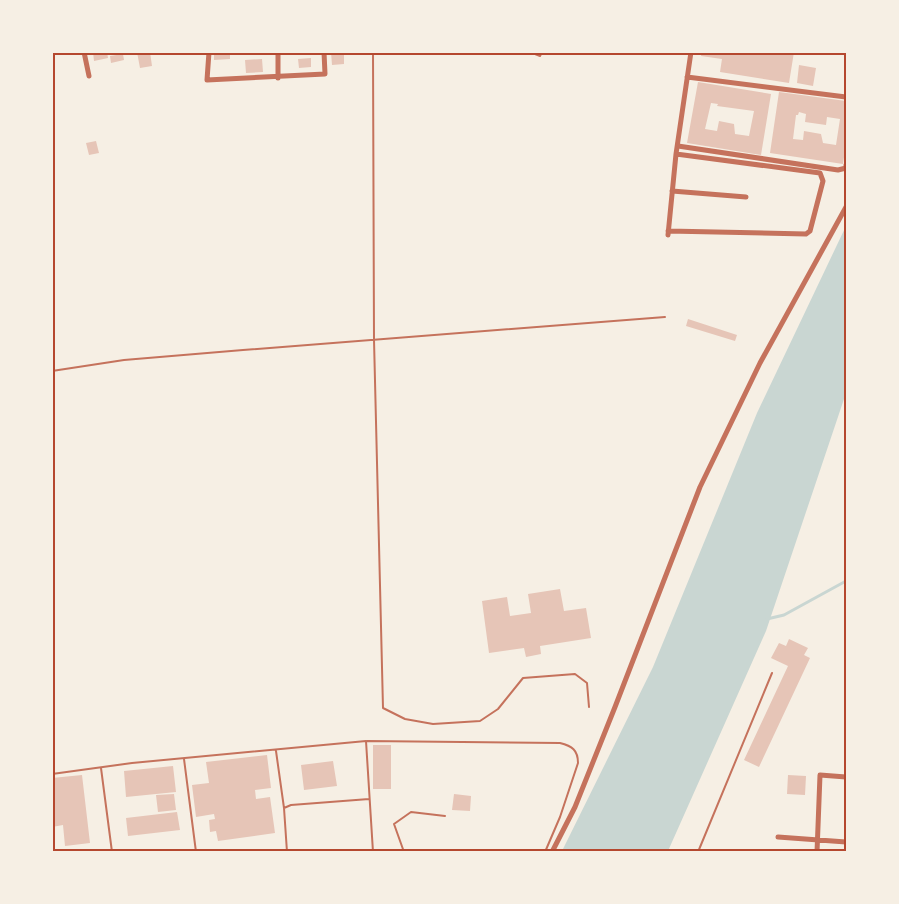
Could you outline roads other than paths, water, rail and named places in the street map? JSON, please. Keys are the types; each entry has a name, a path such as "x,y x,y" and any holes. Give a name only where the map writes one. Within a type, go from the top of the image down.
{"street":[{"path":"84,52 89,75"},
{"path":"209,52 207,80 325,74 324,52"},
{"path":"278,52 278,78"},
{"path":"676,154 820,173 823,181 810,231 806,234 668,233 676,154 691,52"},
{"path":"687,77 846,98"},
{"path":"678,146 838,170 842,170 846,165"},
{"path":"672,191 746,197"},
{"path":"552,852 575,807 700,487 760,363 846,207"},
{"path":"817,852 820,775 846,777"},
{"path":"778,837 846,842"}],"lane":[{"path":"372,52 374,340 383,708 405,718 433,724 480,721 498,709 523,678 575,674 587,683 589,706"},
{"path":"530,52 540,56 542,52"},
{"path":"52,371 124,360 664,317"},
{"path":"698,852 772,673"},
{"path":"366,741 373,852"},
{"path":"52,774 184,758 366,741 560,743 574,748 578,755 578,763 560,818 545,852"},
{"path":"276,750 287,852"},
{"path":"184,758 196,852"},
{"path":"101,767 112,852"},
{"path":"284,808 291,805 370,799"},
{"path":"404,852 394,824 411,812 446,816"}],"waterway":[{"path":"767,619 784,615 846,581"}]}
